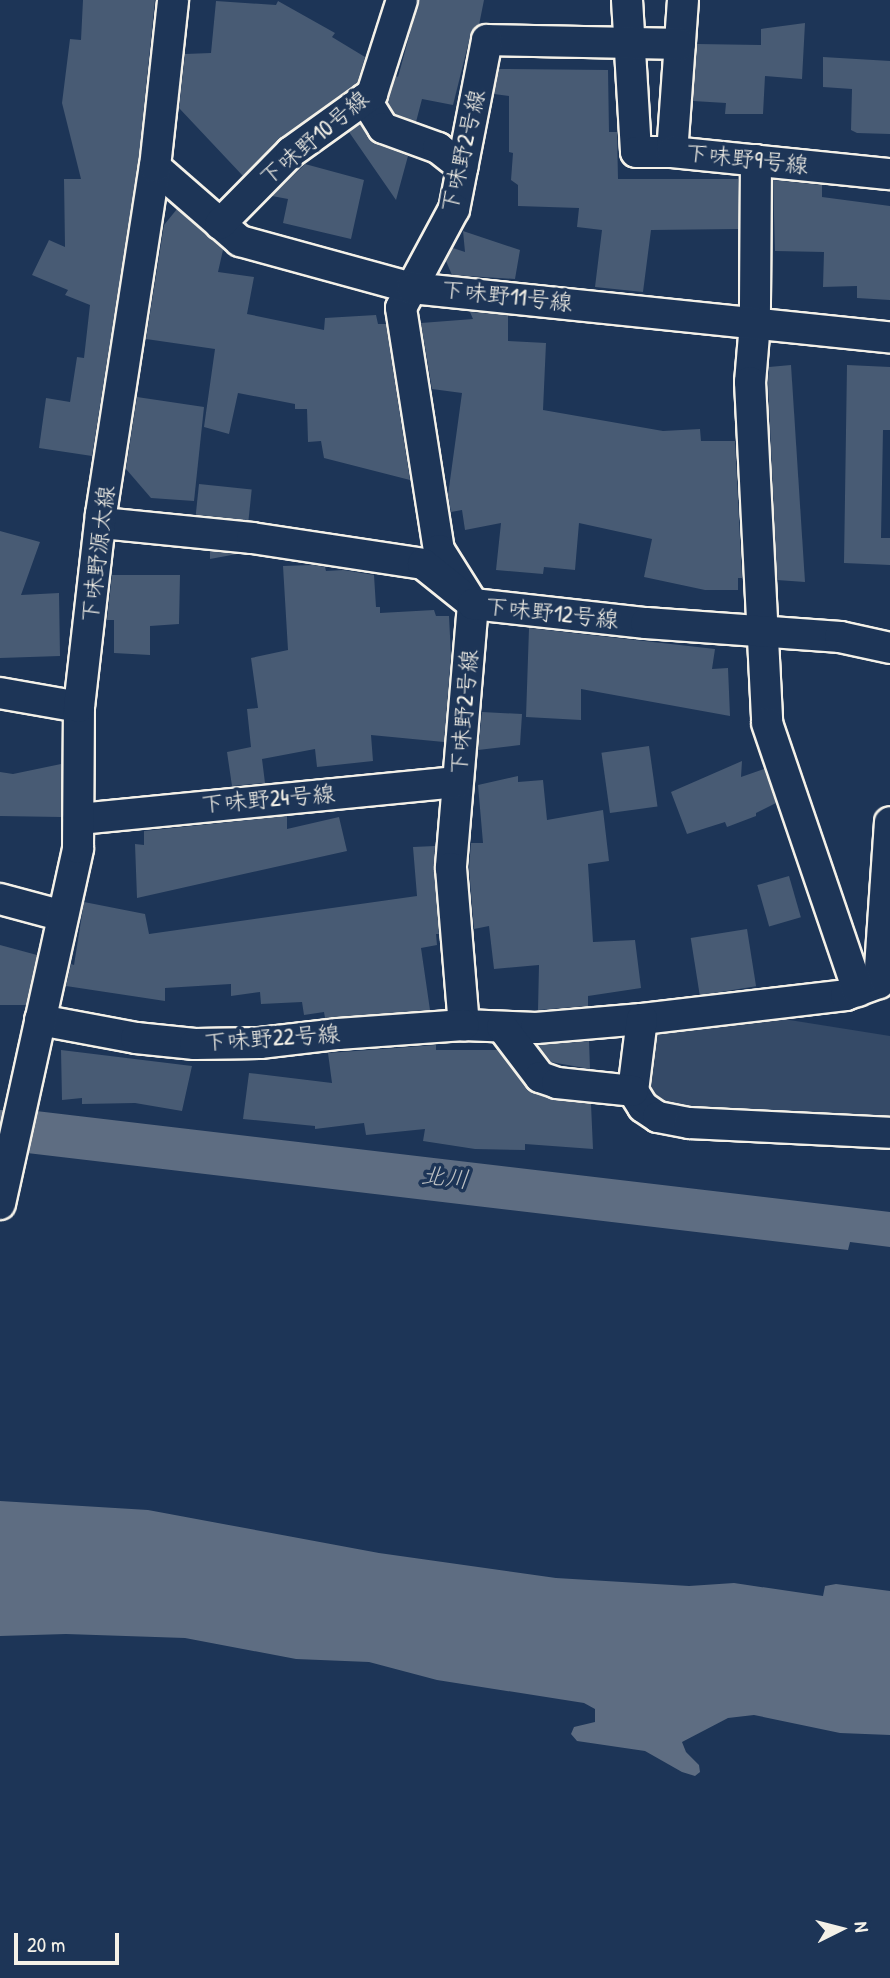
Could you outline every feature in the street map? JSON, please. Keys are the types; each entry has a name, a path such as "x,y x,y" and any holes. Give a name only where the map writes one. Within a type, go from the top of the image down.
{"street":[{"name":"下味野源太線","path":"0,1204 8,1174 16,1100 40,1020 78,848 79,707 102,523 155,167 173,0"},
{"name":"下味野10号線","path":"220,224 291,152 372,94 402,0"},
{"path":"627,0 636,152 672,152"},
{"name":"下味野9号線","path":"683,0 672,152 890,174"},
{"name":"下味野2号線","path":"464,1026 451,868 473,604 439,550 401,308 454,209 487,40 680,44"},
{"path":"365,99 383,128 438,148 462,167"},
{"path":"756,160 755,323 750,382 767,723 858,991"},
{"name":"下味野11号線","path":"155,167 240,241 412,288 890,337"},
{"name":"下味野12号線","path":"102,523 251,538 423,564 473,604 522,611 840,637 890,648"},
{"path":"0,693 79,707"},
{"name":"下味野24号線","path":"79,819 457,782"},
{"path":"464,1026 536,1028 642,1019 858,991 879,983 887,916 890,822"},
{"path":"0,899 63,916"},
{"path":"642,1019 633,1091 643,1107 657,1117 688,1123 890,1133"},
{"name":"下味野22号線","path":"40,1020 136,1038 195,1044 260,1044 338,1034 464,1026"},
{"path":"502,1027 540,1077 557,1083 633,1091"}],"shaded area":[{"path":"777,1018 890,1036 890,1124 654,1108 641,1071 646,1036"}],"water":[{"name":"北川","path":"0,1110 36,1111 890,1212 890,1247 850,1242 848,1250 27,1153 0,1167"},
{"path":"0,1501 148,1510 379,1553 556,1578 689,1586 734,1583 823,1596 825,1586 836,1584 890,1591 890,1735 840,1733 754,1715 728,1718 682,1742 686,1752 699,1765 700,1772 695,1776 682,1772 645,1751 577,1741 571,1734 574,1727 595,1722 595,1709 584,1703 437,1680 369,1662 296,1659 185,1638 66,1634 0,1636"}],"building":[{"path":"83,0 155,0 138,165 92,456 39,448 46,398 70,402 77,357 84,358 90,305 65,295 68,290 32,275 49,240 65,247 64,179 81,179 62,103 70,39 81,40"},
{"path":"419,0 484,0 479,25 470,37 453,105 422,99 416,122 395,114 387,102 396,76 398,77"},
{"path":"216,1 276,5 278,1 335,33 332,37 365,57 357,83 281,138 243,176 179,108 185,54 211,53"},
{"path":"805,23 802,79 765,76 763,114 725,114 726,103 693,101 697,44 761,45 761,29"},
{"path":"823,57 890,61 890,134 857,133 851,130 852,89 823,87"},
{"path":"499,69 608,70 609,132 617,132 618,179 738,179 738,229 651,230 643,292 595,287 602,230 577,227 579,208 518,206 518,185 511,180 513,153 509,152 509,96 494,94"},
{"path":"360,124 376,144 408,156 396,200 349,132"},
{"path":"305,164 364,180 351,239 283,223 288,199 272,196"},
{"path":"773,180 822,185 822,197 890,206 890,300 857,298 857,286 823,287 824,252 775,251"},
{"path":"177,209 223,250 218,272 254,277 247,314 324,330 325,318 376,315 378,324 386,324 410,480 324,458 321,441 308,442 307,409 295,409 295,404 238,393 229,434 204,427 215,349 146,339 164,225"},
{"path":"463,231 520,250 515,279 452,275 446,261 453,248 465,252"},
{"path":"470,312 508,315 508,341 546,343 543,410 663,431 700,429 701,441 735,441 742,578 738,578 738,590 705,590 644,577 652,539 579,523 575,570 544,567 543,574 496,570 501,523 465,530 462,510 451,512 448,495 462,393 432,389 421,323 473,319"},
{"path":"791,365 805,582 777,580 768,382 769,367"},
{"path":"847,365 890,367 890,430 883,430 881,538 890,538 890,565 844,563"},
{"path":"137,397 204,407 194,501 151,498 126,469"},
{"path":"199,484 252,490 248,520 196,515"},
{"path":"0,531 40,542 21,595 59,593 60,656 0,658"},
{"path":"210,551 237,554 210,559"},
{"path":"283,566 325,567 326,571 343,570 374,575 376,607 380,607 380,613 434,610 436,616 449,616 451,656 444,742 371,735 373,761 317,767 315,749 262,759 265,783 232,786 227,752 251,747 247,709 258,708 251,658 288,650"},
{"path":"112,575 180,575 179,624 150,626 150,655 114,653 114,620 107,620"},
{"path":"529,628 715,649 712,669 728,668 730,716 581,689 581,720 526,717"},
{"path":"482,712 522,714 520,745 478,750"},
{"path":"649,746 657,806 610,813 601,753"},
{"path":"742,761 741,777 764,769 776,803 756,813 756,816 727,827 725,822 687,834 671,792"},
{"path":"61,764 61,817 0,816 0,772 13,774"},
{"path":"518,776 518,782 543,780 547,820 603,810 609,861 588,864 593,942 635,940 641,988 588,996 588,1006 538,1010 539,965 494,969 489,926 474,929 469,868 471,843 483,843 478,785"},
{"path":"287,816 287,829 339,817 347,851 137,898 135,844 144,845 144,831"},
{"path":"435,846 439,934 436,934 437,945 421,948 430,1010 325,1018 324,1012 304,1015 302,1002 261,1004 260,992 231,996 231,984 165,988 165,1001 66,986 71,964 74,965 84,902 145,914 149,934 417,896 413,847"},
{"path":"789,876 801,917 769,926 757,885"},
{"path":"747,929 756,986 700,995 691,938"},
{"path":"0,945 37,955 26,1005 0,1005"},
{"path":"589,1041 590,1069 551,1062 538,1045"},
{"path":"436,1045 436,1050 497,1050 534,1093 555,1100 591,1104 593,1149 525,1144 525,1150 475,1149 423,1141 425,1129 366,1135 364,1123 315,1129 315,1126 243,1119 249,1073 332,1083 328,1053"},
{"path":"61,1050 192,1066 182,1111 135,1103 82,1104 82,1098 62,1100"}]}
